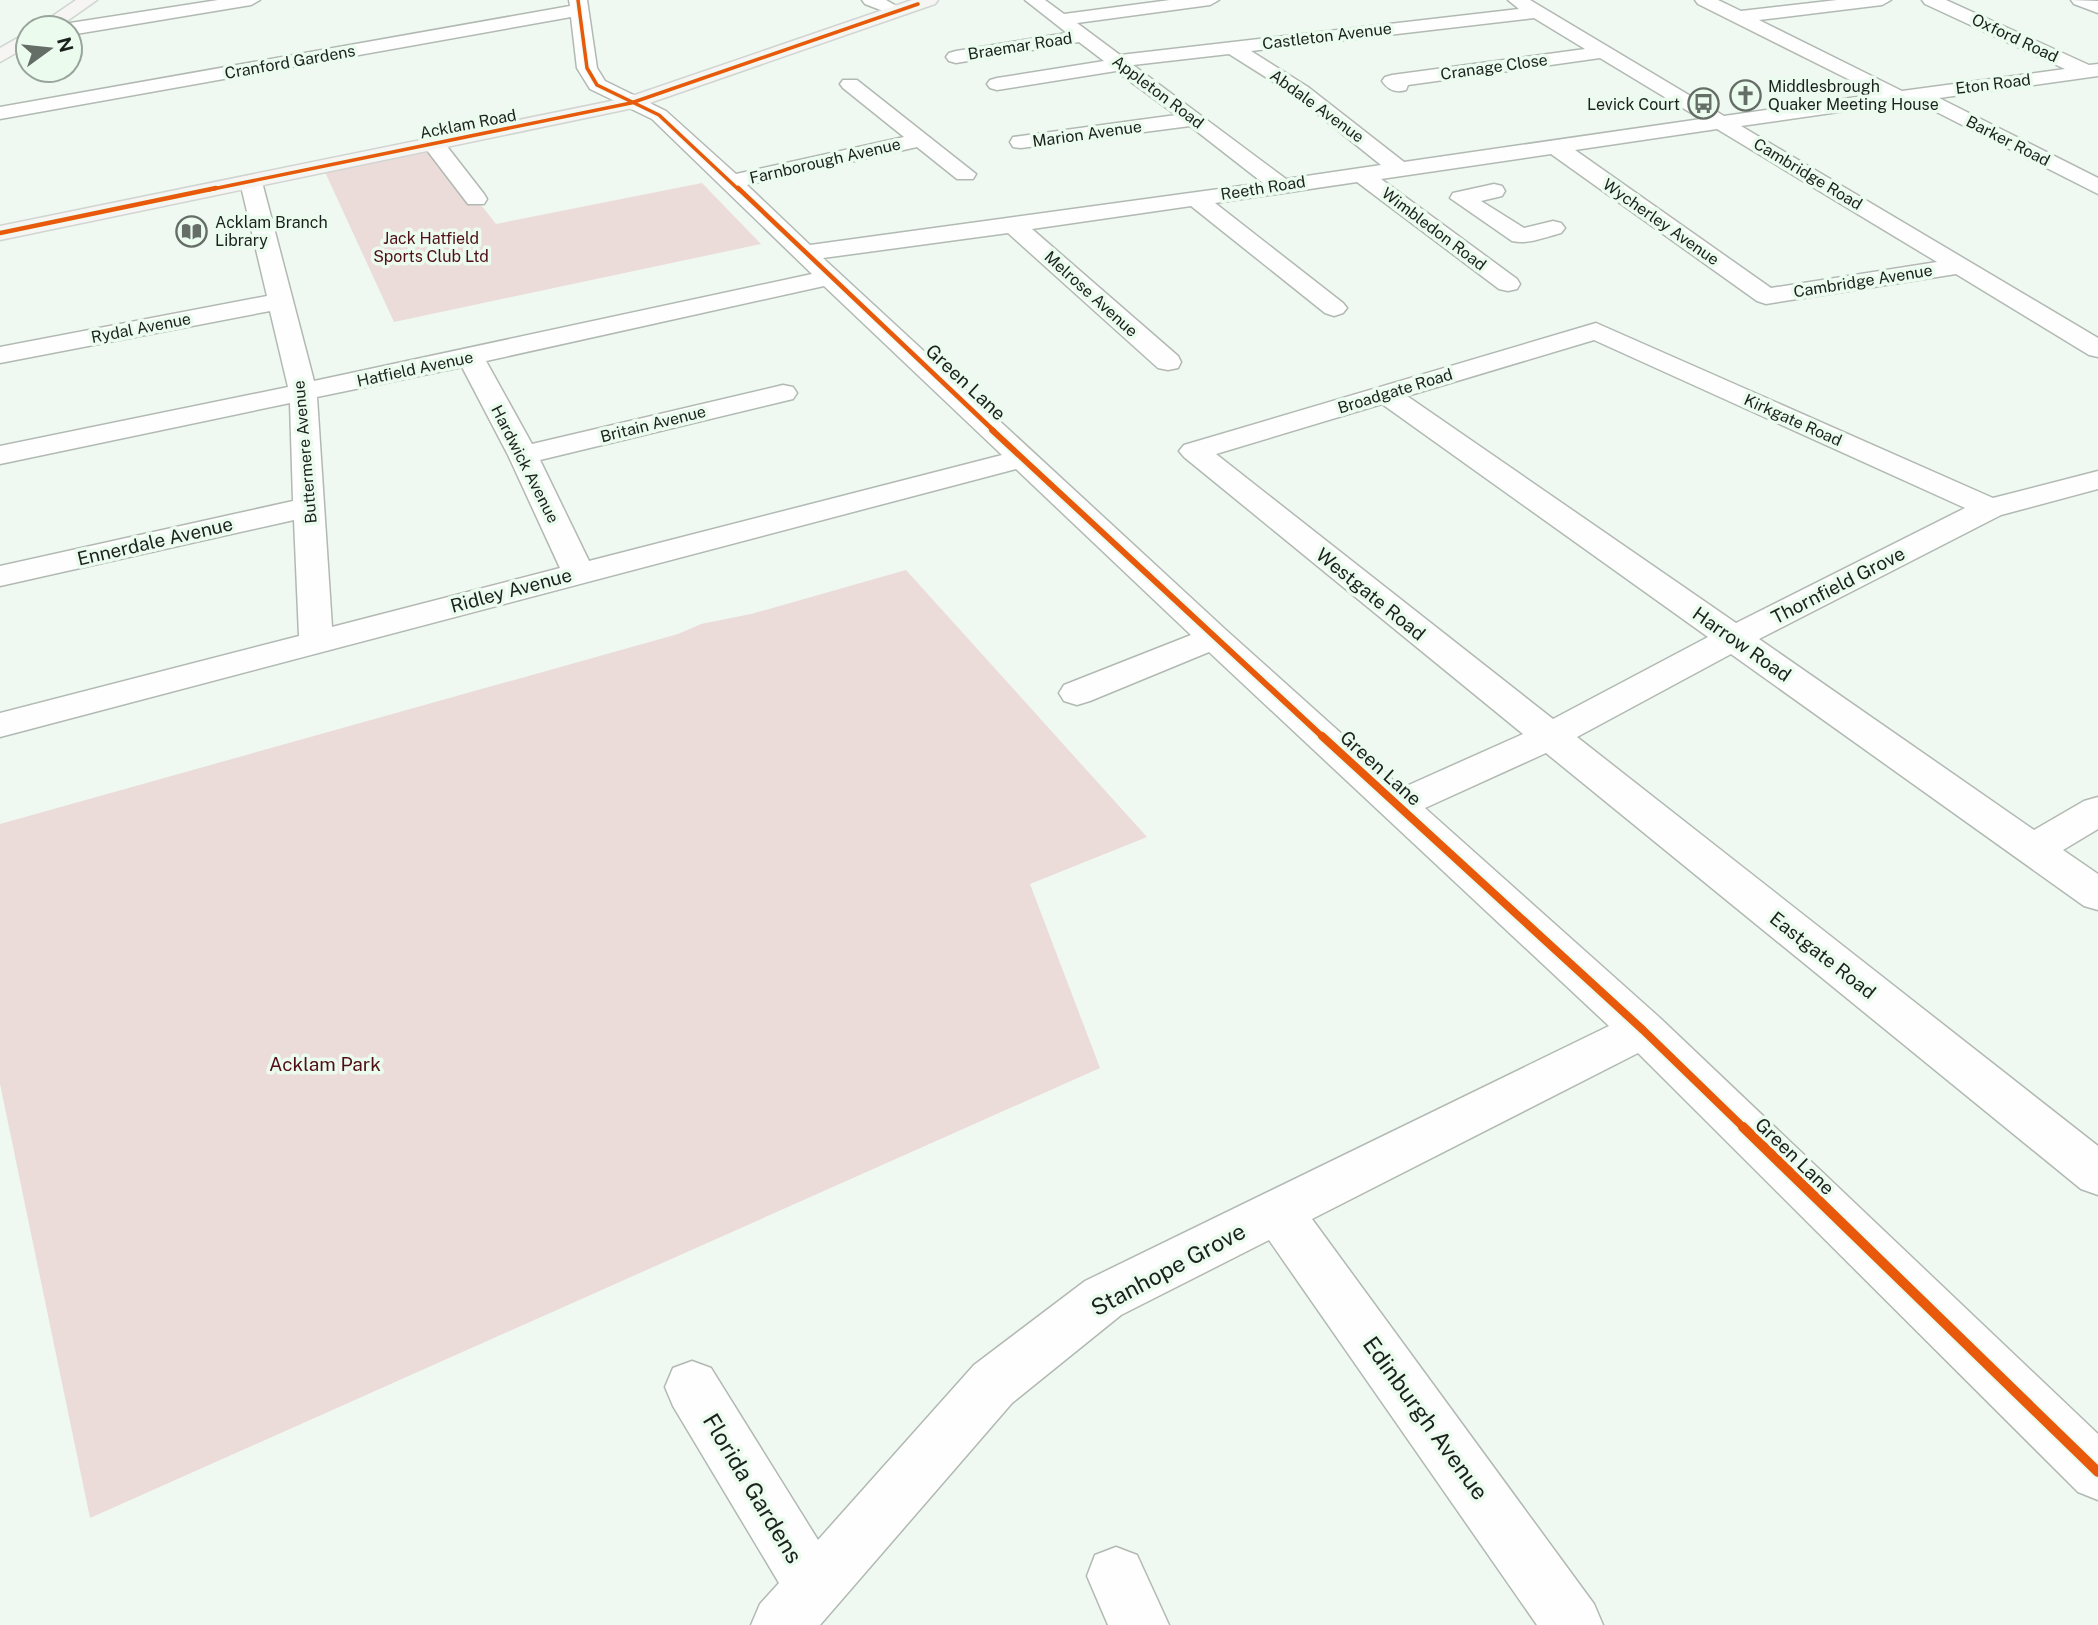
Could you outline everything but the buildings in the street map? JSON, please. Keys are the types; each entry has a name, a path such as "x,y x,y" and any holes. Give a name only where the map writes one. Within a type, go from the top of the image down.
{"main road":[{"path":"66,14 88,0"},
{"name":"Acklam Road","path":"0,233 631,103 929,0"}],"street":[{"path":"84,27 251,0"},
{"path":"871,0 896,11"},
{"name":"Appleton Road","path":"1034,0 1279,185"},
{"path":"1060,20 1210,0"},
{"name":"Cambridge Road","path":"1517,0 2098,349"},
{"name":"Barker Road","path":"1704,0 2098,187"},
{"path":"1740,18 1882,0"},
{"name":"Oxford Road","path":"1931,0 2095,73"},
{"path":"2080,0 2098,8"},
{"name":"Green Lane","path":"579,5 590,77 597,85 659,115 1214,638 1643,1030 2098,1472"},
{"name":"Cranford Gardens","path":"0,113 579,5"},
{"name":"Castleton Avenue","path":"998,83 1233,47 1537,12"},
{"name":"Braemar Road","path":"956,57 1083,36"},
{"name":"Abdale Avenue","path":"1233,47 1301,91 1399,169"},
{"name":"Cranage Close","path":"1399,86 1392,81 1603,52"},
{"name":"Eton Road","path":"1722,123 1908,95 2095,73"},
{"path":"850,84 965,174"},
{"name":"Marion Avenue","path":"1021,142 1195,120"},
{"name":"Reeth Road","path":"817,265 1014,226 1279,185 1722,123"},
{"name":"Farnborough Avenue","path":"731,182 919,140"},
{"path":"434,145 477,199"},
{"name":"Wycherley Avenue","path":"1556,147 1766,296"},
{"name":"Wimbledon Road","path":"1360,174 1508,284"},
{"name":"Buttermere Avenue","path":"251,182 303,393 316,643"},
{"path":"1494,191 1461,198 1520,236 1552,228"},
{"path":"1196,199 1334,308"},
{"path":"1433,228 1489,217"},
{"name":"Melrose Avenue","path":"1014,226 1168,362"},
{"name":"Hatfield Avenue","path":"0,455 470,357 817,265"},
{"name":"Cambridge Avenue","path":"1766,296 1961,266"},
{"name":"Rydal Avenue","path":"0,355 282,301"},
{"name":"Broadgate Road","path":"1194,451 1596,331"},
{"name":"Kirkgate Road","path":"1596,331 1990,508"},
{"name":"Hardwick Avenue","path":"470,357 523,455 578,572"},
{"name":"Britain Avenue","path":"523,455 783,393"},
{"name":"Harrow Road","path":"1386,394 2098,894"},
{"name":"Westgate Road","path":"1194,451 1548,737"},
{"name":"Ridley Avenue","path":"0,725 1023,458"},
{"name":"Thornfield Grove","path":"1398,805 1548,737 1734,638 1990,508 2098,480"},
{"name":"Ennerdale Avenue","path":"0,576 310,507"},
{"path":"1077,693 1214,638"},
{"name":"Eastgate Road","path":"1548,737 2098,1174"},
{"path":"2033,849 2098,811"},
{"name":"Stanhope Grove","path":"798,1607 993,1384 1103,1298 1643,1030"},
{"name":"Edinburgh Avenue","path":"1278,1212 1573,1625"},
{"name":"Florida Gardens","path":"692,1387 798,1607"}],"green space":[{"name":"Jack Hatfield Sports Club Ltd","path":"438,150 496,224 702,183 761,244 394,322 325,172"},
{"name":"Acklam Park","path":"906,570 1147,837 1030,884 1100,1068 90,1518 0,1084 0,824 678,634 701,624 751,614"}],"cycle path":[{"path":"578,0 587,68 597,85 659,115 694,146 804,253 1214,638 1643,1030 2098,1472"},
{"path":"0,233 631,103 918,4"}],"place":[{"name":"Middlesbrough Quaker Meeting House","path":"1745,95"},
{"name":"Levick Court","path":"1703,104"},
{"name":"Acklam Branch Library","path":"192,231"}]}
